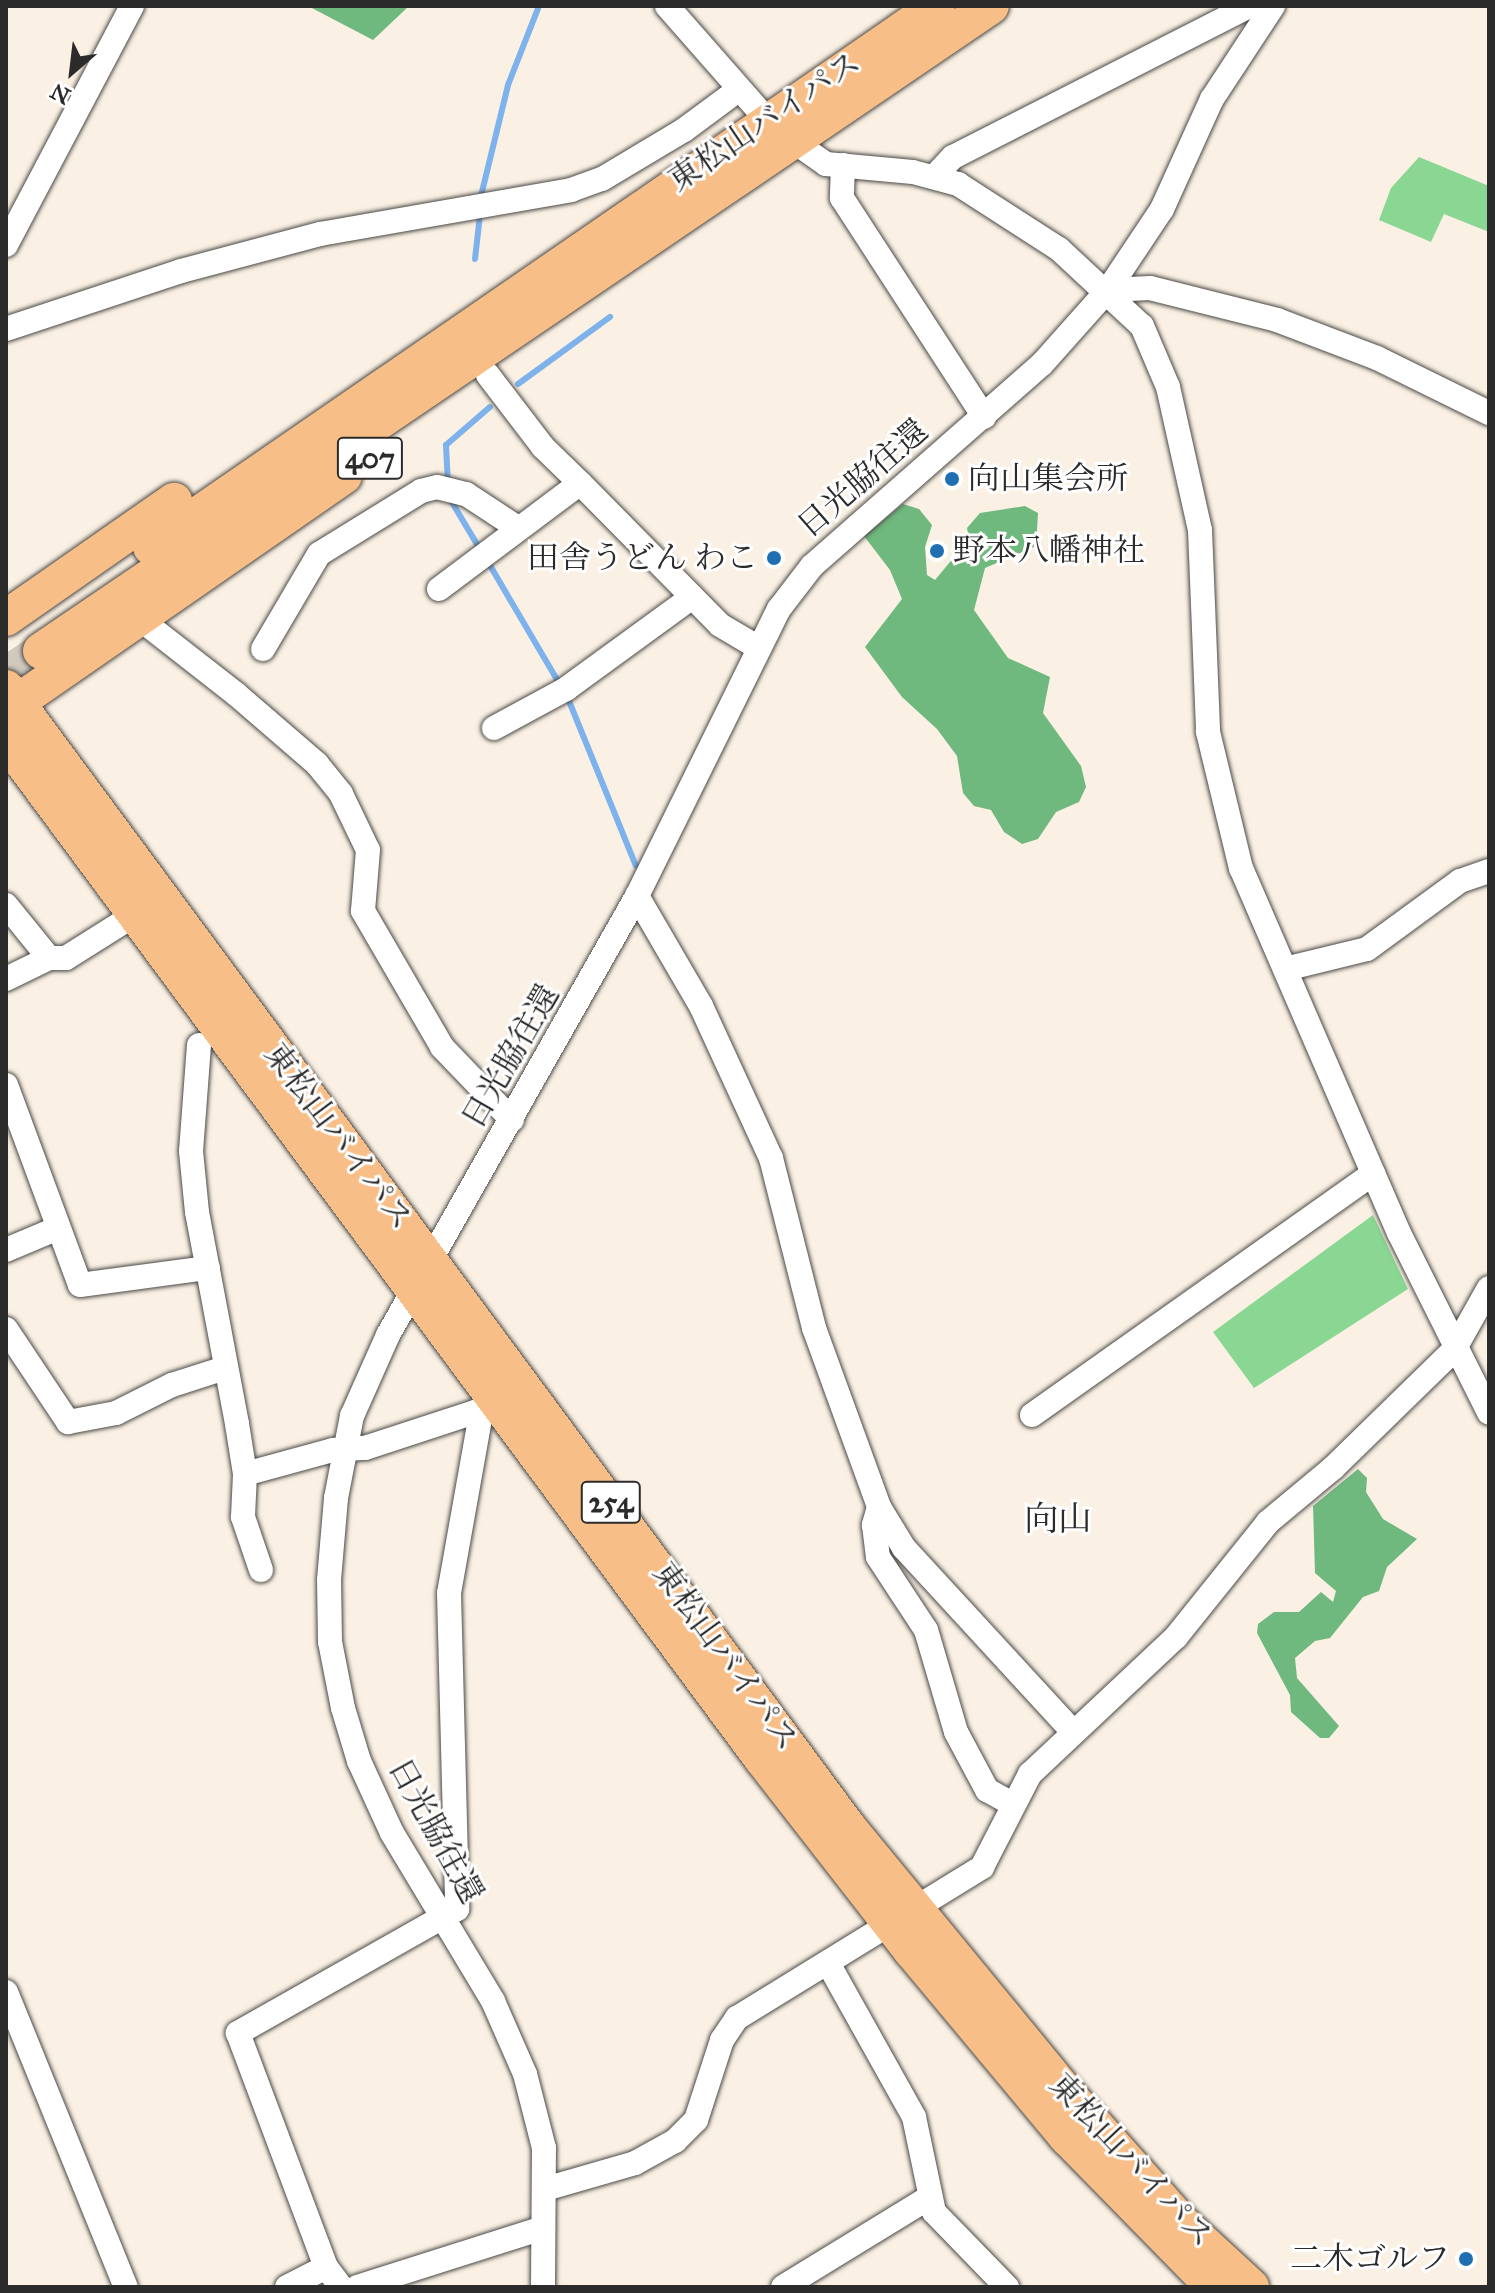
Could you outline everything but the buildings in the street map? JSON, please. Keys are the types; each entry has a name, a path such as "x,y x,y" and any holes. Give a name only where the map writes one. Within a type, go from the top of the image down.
{"highway":[{"name":"東松山バイパス","path":"712,199 780,131 937,6"},
{"name":"東松山バイパス","path":"25,634 504,277 544,254 595,240 991,6"},
{"name":"407","path":"10,700 140,619 655,256 712,199"},
{"name":"407","path":"25,634 712,199"},
{"name":"東松山バイパス","path":"10,700 422,1275 1067,2137 1214,2287"},
{"name":"東松山バイパス","path":"6,740 136,914 422,1275"},
{"name":"東松山バイパス","path":"903,1919 1185,2226 1251,2287"}],"street":[{"path":"6,245 132,6"},
{"path":"667,6 738,90 813,158 843,165 935,176 1002,209 1108,290 1142,326 1168,387 1200,530 1204,680 1216,778 1241,868 1373,1174 1454,1350 1489,1413"},
{"path":"935,176 953,157 1249,6"},
{"name":"日光脇往還","path":"543,2287 545,2189 541,2128 525,2074 493,2001 445,1915 392,1833 359,1761 343,1708 330,1642 329,1580 343,1450 366,1380 422,1275 637,896 759,648 812,566 984,417 1065,341 1108,290 1162,209 1212,99 1273,6"},
{"path":"6,329 181,271 320,234 571,190 602,179 684,130 738,90"},
{"path":"843,165 842,198 984,417"},
{"path":"1108,290 1150,288 1277,320 1377,358 1489,413"},
{"path":"488,375 543,447 720,625 759,648"},
{"path":"439,589 580,483"},
{"path":"263,649 319,554 421,491 437,487 466,494 518,528"},
{"path":"494,728 566,689 692,597"},
{"path":"140,619 236,694 317,764 341,794 368,850 363,911 442,1047 512,1120"},
{"path":"1285,969 1367,949 1460,881 1489,871"},
{"path":"637,896 701,1006 760,1129 832,1385 879,1507 904,1548 1072,1731"},
{"path":"6,905 49,958"},
{"path":"6,979 49,958 66,958 136,914"},
{"path":"199,1045 191,1151 208,1268 245,1474 243,1517 261,1570"},
{"path":"6,1085 80,1285 208,1268"},
{"path":"1032,1415 1373,1174"},
{"path":"6,1250 58,1228"},
{"path":"545,2189 635,2163 675,2141 696,2120 727,2028 982,1867 1030,1774 1072,1731 1176,1637 1275,1514 1333,1468 1454,1350 1489,1288"},
{"path":"6,1329 68,1422 116,1413 172,1385 225,1368"},
{"path":"245,1474 374,1445 475,1412 480,1419 449,1593 458,1830 457,1909 238,2033 326,2267 341,2287"},
{"path":"879,1507 874,1525 878,1557 926,1630 956,1732 987,1790 1012,1804"},
{"path":"828,1963 914,2117 924,2149 928,2198 942,2225 1007,2287"},
{"path":"6,1992 126,2287"},
{"path":"783,2287 928,2198"},
{"path":"357,2287 543,2228"},
{"path":"287,2287 326,2267"}],"green space":[{"path":"308,6 409,6 373,40"},
{"path":"1419,157 1489,186 1489,232 1444,214 1431,242 1379,220 1391,188"},
{"path":"903,504 919,509 932,525 925,547 927,575 935,580 969,539 967,528 980,513 1025,506 1038,513 1036,546 985,568 974,610 1008,658 1050,677 1043,713 1081,766 1086,787 1079,802 1056,812 1038,839 1022,844 1004,832 991,810 974,806 963,793 957,756 937,729 902,697 865,647 902,599 890,570 864,536"},
{"path":"1373,1215 1408,1289 1254,1388 1213,1332"},
{"path":"1358,1469 1367,1478 1366,1492 1383,1519 1417,1539 1387,1567 1379,1591 1363,1597 1330,1638 1315,1641 1295,1658 1297,1678 1339,1726 1329,1738 1320,1738 1291,1712 1290,1695 1257,1633 1258,1624 1274,1612 1299,1612 1321,1592 1333,1602 1336,1591 1315,1573 1313,1506"}],"waterway":[{"path":"481,196 508,85 539,6"},
{"path":"475,259 480,215"},
{"path":"518,384 610,317"},
{"path":"448,485 446,445 490,407"},
{"path":"450,499 481,551"},
{"path":"488,562 559,683"},
{"path":"567,696 636,866"}],"tunnel":[{"path":"6,675 41,651"}],"place":[{"name":"向山集会所","path":"952,479"},
{"name":"野本八幡神社","path":"937,551"},
{"name":"田舎うどん わこ","path":"774,558"},
{"name":"二木ゴルフ","path":"1466,2259"}],"district":[{"name":"向山","path":"1058,1519"}]}
